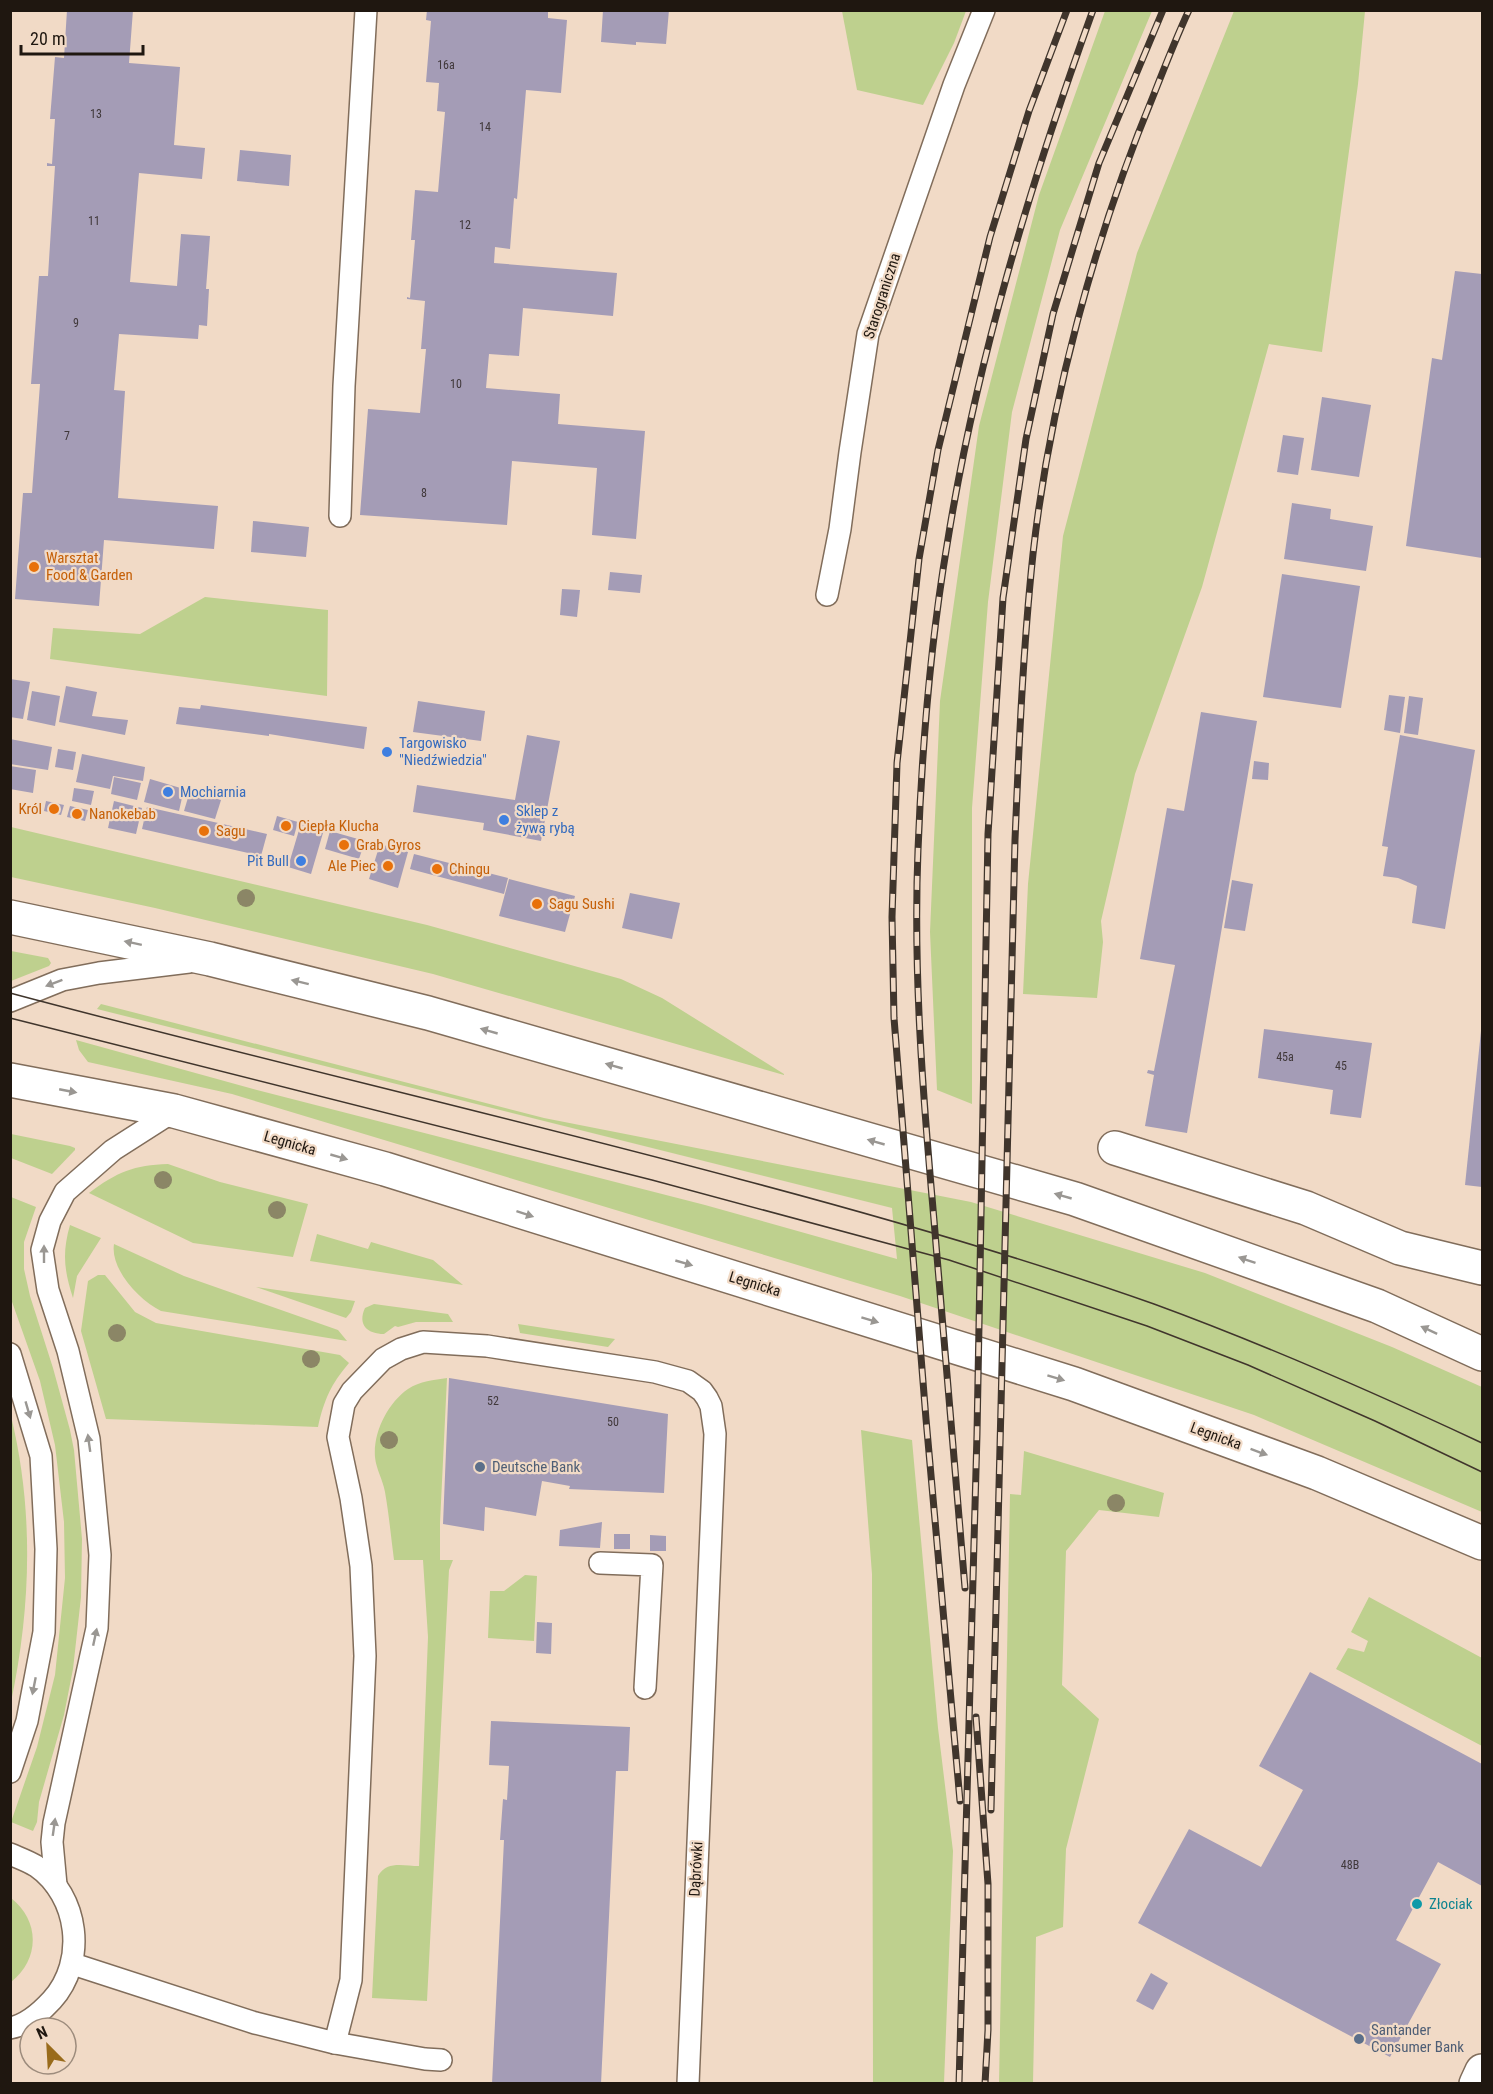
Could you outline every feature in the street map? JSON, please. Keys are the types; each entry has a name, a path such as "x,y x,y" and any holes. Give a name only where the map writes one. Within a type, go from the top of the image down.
{"main road":[{"path":"10,916 210,959 428,1013 1075,1200 1377,1306 1482,1354"},
{"name":"Legnicka","path":"10,1080 174,1111 384,1169 1074,1384 1317,1473 1482,1543"},
{"path":"1115,1148 1306,1208 1400,1248 1482,1268"},
{"path":"1476,2084 1482,2071"}],"lane":[{"path":"340,516 344,386 366,10"},
{"name":"Starograniczna","path":"826,595 840,529 868,333 954,85 984,10"},
{"path":"10,1000 62,980 210,959"},
{"path":"56,1886 52,1842 54,1823 97,1628 100,1556 89,1439 69,1350 48,1290 42,1250 50,1221 65,1192 112,1150 174,1111"},
{"name":"Dąbrówki","path":"335,2043 351,1980 365,1656 362,1566 338,1437 344,1404 352,1391 374,1367 401,1349 423,1342 487,1346 655,1372 688,1381 707,1398 715,1425 688,2084"},
{"path":"10,1354 41,1456 46,1549 44,1632 27,1721 10,1772"},
{"path":"600,1563 651,1565 645,1688"},
{"path":"10,1854 36,1866 56,1886 69,1909 75,1936 72,1964 61,1991 41,2013 12,2030"},
{"path":"72,1964 255,2023 335,2043 441,2060"}],"green space":[{"path":"842,11 966,11 954,43 923,105 857,90"},
{"path":"1105,11 1152,11 1060,230 1012,412 988,602 972,808 972,1104 937,1090 930,932 940,701 979,426 1039,195"},
{"path":"1234,11 1365,11 1358,84 1322,352 1269,344 1202,587 1135,774 1101,921 1103,942 1097,998 1023,994 1028,884 1063,536 1137,253"},
{"path":"205,597 328,610 327,696 50,659 53,628 140,634"},
{"path":"11,827 427,925 621,979 662,998 784,1075 433,974 155,908 11,877"},
{"path":"11,951 48,958 51,963 49,966 11,981"},
{"path":"101,1004 544,1118 971,1202 1205,1273 1392,1347 1482,1387 1482,1512 1254,1415 900,1296 232,1094 88,1062 79,1050 76,1040 257,1090 705,1205 897,1259 892,1208 97,1009"},
{"path":"11,1134 70,1146 75,1150 52,1174 11,1158"},
{"path":"168,1164 220,1182 308,1204 293,1257 193,1243 89,1193 126,1171 145,1166"},
{"path":"11,1197 36,1207 24,1242 24,1269 70,1430 82,1539 81,1597 73,1669 64,1715 33,1831 11,1822 37,1747 55,1675 65,1578 64,1522 55,1445 40,1381 11,1299"},
{"path":"70,1225 101,1238 77,1276 73,1298 65,1262"},
{"path":"317,1234 368,1249 371,1242 433,1260 463,1285 310,1261"},
{"path":"114,1244 184,1276 338,1330 347,1341 161,1311 135,1292 128,1283 117,1263"},
{"path":"98,1275 105,1275 135,1312 156,1323 340,1355 349,1363 329,1393 318,1427 106,1419 81,1331 88,1281"},
{"path":"256,1287 355,1301 346,1318"},
{"path":"374,1304 448,1314 453,1322 416,1322 395,1326 384,1334 378,1334 369,1330 363,1324 362,1319 365,1308"},
{"path":"518,1324 615,1339 608,1347 520,1333"},
{"path":"447,1378 440,1560 453,1560 449,1570 427,2001 372,1998 378,1876 391,1866 419,1866 428,1637 423,1560 394,1560 385,1492 376,1461 376,1438 388,1410 408,1389 427,1381"},
{"path":"11,1416 24,1487 27,1559 23,1631 11,1702"},
{"path":"861,1430 912,1440 938,1728 953,1851 944,2083 873,2083 872,1574"},
{"path":"1024,1451 1164,1493 1159,1517 1099,1510 1066,1551 1062,1685 1099,1719 1066,1849 1063,1927 1036,1937 1033,2083 999,2084 1010,1494 1021,1495"},
{"path":"525,1575 537,1576 534,1641 488,1638 490,1591 504,1591"},
{"path":"1369,1597 1482,1658 1482,1746 1336,1669 1348,1648 1364,1652 1368,1641 1351,1632"},
{"path":"11,1898 21,1907 27,1918 33,1940 27,1962 21,1973 11,1982"}],"building":[{"path":"67,10 133,10 129,63 180,67 174,145 205,148 202,179 139,173 130,282 177,286 181,234 210,236 206,289 209,289 207,326 199,325 198,339 119,334 114,390 125,391 118,498 218,506 214,549 104,540 99,606 15,599 23,493 32,493 40,384 31,384 39,276 48,276 55,166 47,166 47,163 52,164 55,119 50,119 55,57 64,58"},
{"path":"427,10 548,10 548,18 567,20 561,93 526,90 517,199 514,198 510,249 495,247 494,263 617,273 613,316 523,308 519,356 489,354 486,388 560,394 558,424 645,431 636,539 592,535 597,468 512,461 507,525 360,515 368,409 420,413 426,349 421,349 425,301 407,299 407,297 410,298 415,240 411,240 415,190 438,192 445,112 437,111 439,83 426,82 431,21 426,20"},
{"path":"603,10 669,10 666,44 636,42 636,45 601,42"},
{"path":"240,150 291,155 289,186 237,181"},
{"path":"1455,271 1482,274 1482,558 1406,546 1432,358 1442,360"},
{"path":"1322,397 1371,405 1359,477 1311,470"},
{"path":"1283,435 1304,438 1298,475 1277,472"},
{"path":"1292,503 1331,509 1330,519 1373,526 1366,571 1284,559"},
{"path":"253,521 309,527 306,557 251,552"},
{"path":"610,572 642,575 640,593 608,590"},
{"path":"1282,574 1360,586 1341,708 1263,697"},
{"path":"562,589 580,590 577,617 560,615"},
{"path":"10,679 30,682 23,719 10,717"},
{"path":"66,686 97,692 92,716 128,720 125,735 59,722"},
{"path":"32,691 60,696 55,726 27,720"},
{"path":"1389,695 1405,697 1400,733 1384,730"},
{"path":"1409,696 1423,698 1418,735 1404,733"},
{"path":"418,701 485,711 481,741 413,732"},
{"path":"201,705 367,727 364,749 269,734 269,736 176,724 179,707 200,709"},
{"path":"1201,712 1257,721 1187,1133 1145,1126 1154,1075 1147,1073 1148,1070 1154,1071 1175,965 1140,959 1167,808 1184,811"},
{"path":"527,735 560,741 541,841 483,830 484,823 413,812 417,785 515,800"},
{"path":"1400,735 1475,750 1445,929 1412,923 1417,886 1398,878 1383,876 1388,847 1382,846"},
{"path":"10,739 52,747 48,770 10,764"},
{"path":"58,749 76,752 73,770 55,767"},
{"path":"82,754 145,767 143,781 113,776 110,789 76,782"},
{"path":"1254,761 1269,763 1268,780 1252,779"},
{"path":"10,766 36,770 33,793 10,789"},
{"path":"114,777 141,783 137,800 111,794"},
{"path":"150,779 184,789 179,811 144,802"},
{"path":"74,788 94,791 91,805 72,801"},
{"path":"190,791 221,800 215,819 184,811"},
{"path":"46,801 64,805 61,815 44,811"},
{"path":"114,801 142,808 136,834 108,828"},
{"path":"70,806 88,810 85,821 67,817"},
{"path":"147,807 267,834 261,856 142,829"},
{"path":"277,816 298,822 294,836 273,830"},
{"path":"302,820 325,826 311,874 288,867"},
{"path":"330,831 365,841 359,859 325,849"},
{"path":"380,844 408,852 398,888 369,879"},
{"path":"414,854 508,878 504,894 410,869"},
{"path":"509,879 575,896 565,932 499,916"},
{"path":"1232,880 1253,884 1245,931 1224,928"},
{"path":"630,893 680,903 672,939 622,928"},
{"path":"1264,1029 1372,1043 1361,1118 1330,1114 1333,1090 1258,1078"},
{"path":"1482,1031 1482,1187 1465,1185"},
{"path":"449,1378 668,1414 664,1493 569,1489 570,1486 542,1481 536,1516 485,1507 484,1531 443,1524"},
{"path":"602,1522 600,1548 559,1546 560,1530"},
{"path":"614,1534 630,1534 630,1549 614,1549"},
{"path":"650,1535 666,1536 666,1551 650,1551"},
{"path":"537,1622 552,1623 551,1654 536,1653"},
{"path":"1310,1672 1482,1764 1482,1886 1438,1862 1396,1940 1441,1964 1390,2057 1138,1923 1189,1829 1261,1867 1303,1790 1259,1766"},
{"path":"491,1721 630,1727 628,1771 616,1771 601,2084 492,2084 504,1840 500,1840 503,1799 507,1800 509,1766 489,1765"},
{"path":"1151,1973 1168,1983 1153,2010 1136,2001"}],"tram line":[{"path":"10,993 648,1155 948,1237 1103,1286 1237,1336 1361,1388 1482,1443"},
{"path":"10,1018 652,1180 949,1260 1147,1326 1248,1365 1375,1421 1482,1472"}],"railway":[{"path":"960,1801 894,1018 892,917 897,763 919,559 938,450 990,237 1029,111 1067,10"},
{"path":"965,1588 920,1035 917,896 924,735 941,583 973,409 1007,274 1048,141 1093,10"},
{"path":"959,2084 977,1434 988,834 1003,598 1026,439 1053,314 1099,163 1163,10"},
{"path":"991,1810 1015,840 1024,661 1033,554 1041,496 1063,379 1094,262 1133,148 1189,10"},
{"path":"976,1717 988,1884 988,2030 985,2084"}],"place":[{"name":"Warsztat Food & Garden","path":"34,567"},
{"name":"Targowisko \"Niedźwiedzia\"","path":"387,752"},
{"name":"Mochiarnia","path":"168,792"},
{"name":"Król","path":"54,809"},
{"name":"Nanokebab","path":"77,814"},
{"name":"Sklep z żywą rybą","path":"504,820"},
{"name":"Ciepła Klucha","path":"286,826"},
{"name":"Sagu","path":"204,831"},
{"name":"Grab Gyros","path":"344,845"},
{"name":"Pit Bull","path":"301,861"},
{"name":"Ale Piec","path":"388,866"},
{"name":"Chingu","path":"437,869"},
{"name":"Sagu Sushi","path":"537,904"},
{"name":"Deutsche Bank","path":"480,1467"},
{"name":"Złociak","path":"1417,1904"},
{"name":"Santander Consumer Bank","path":"1359,2039"}]}
